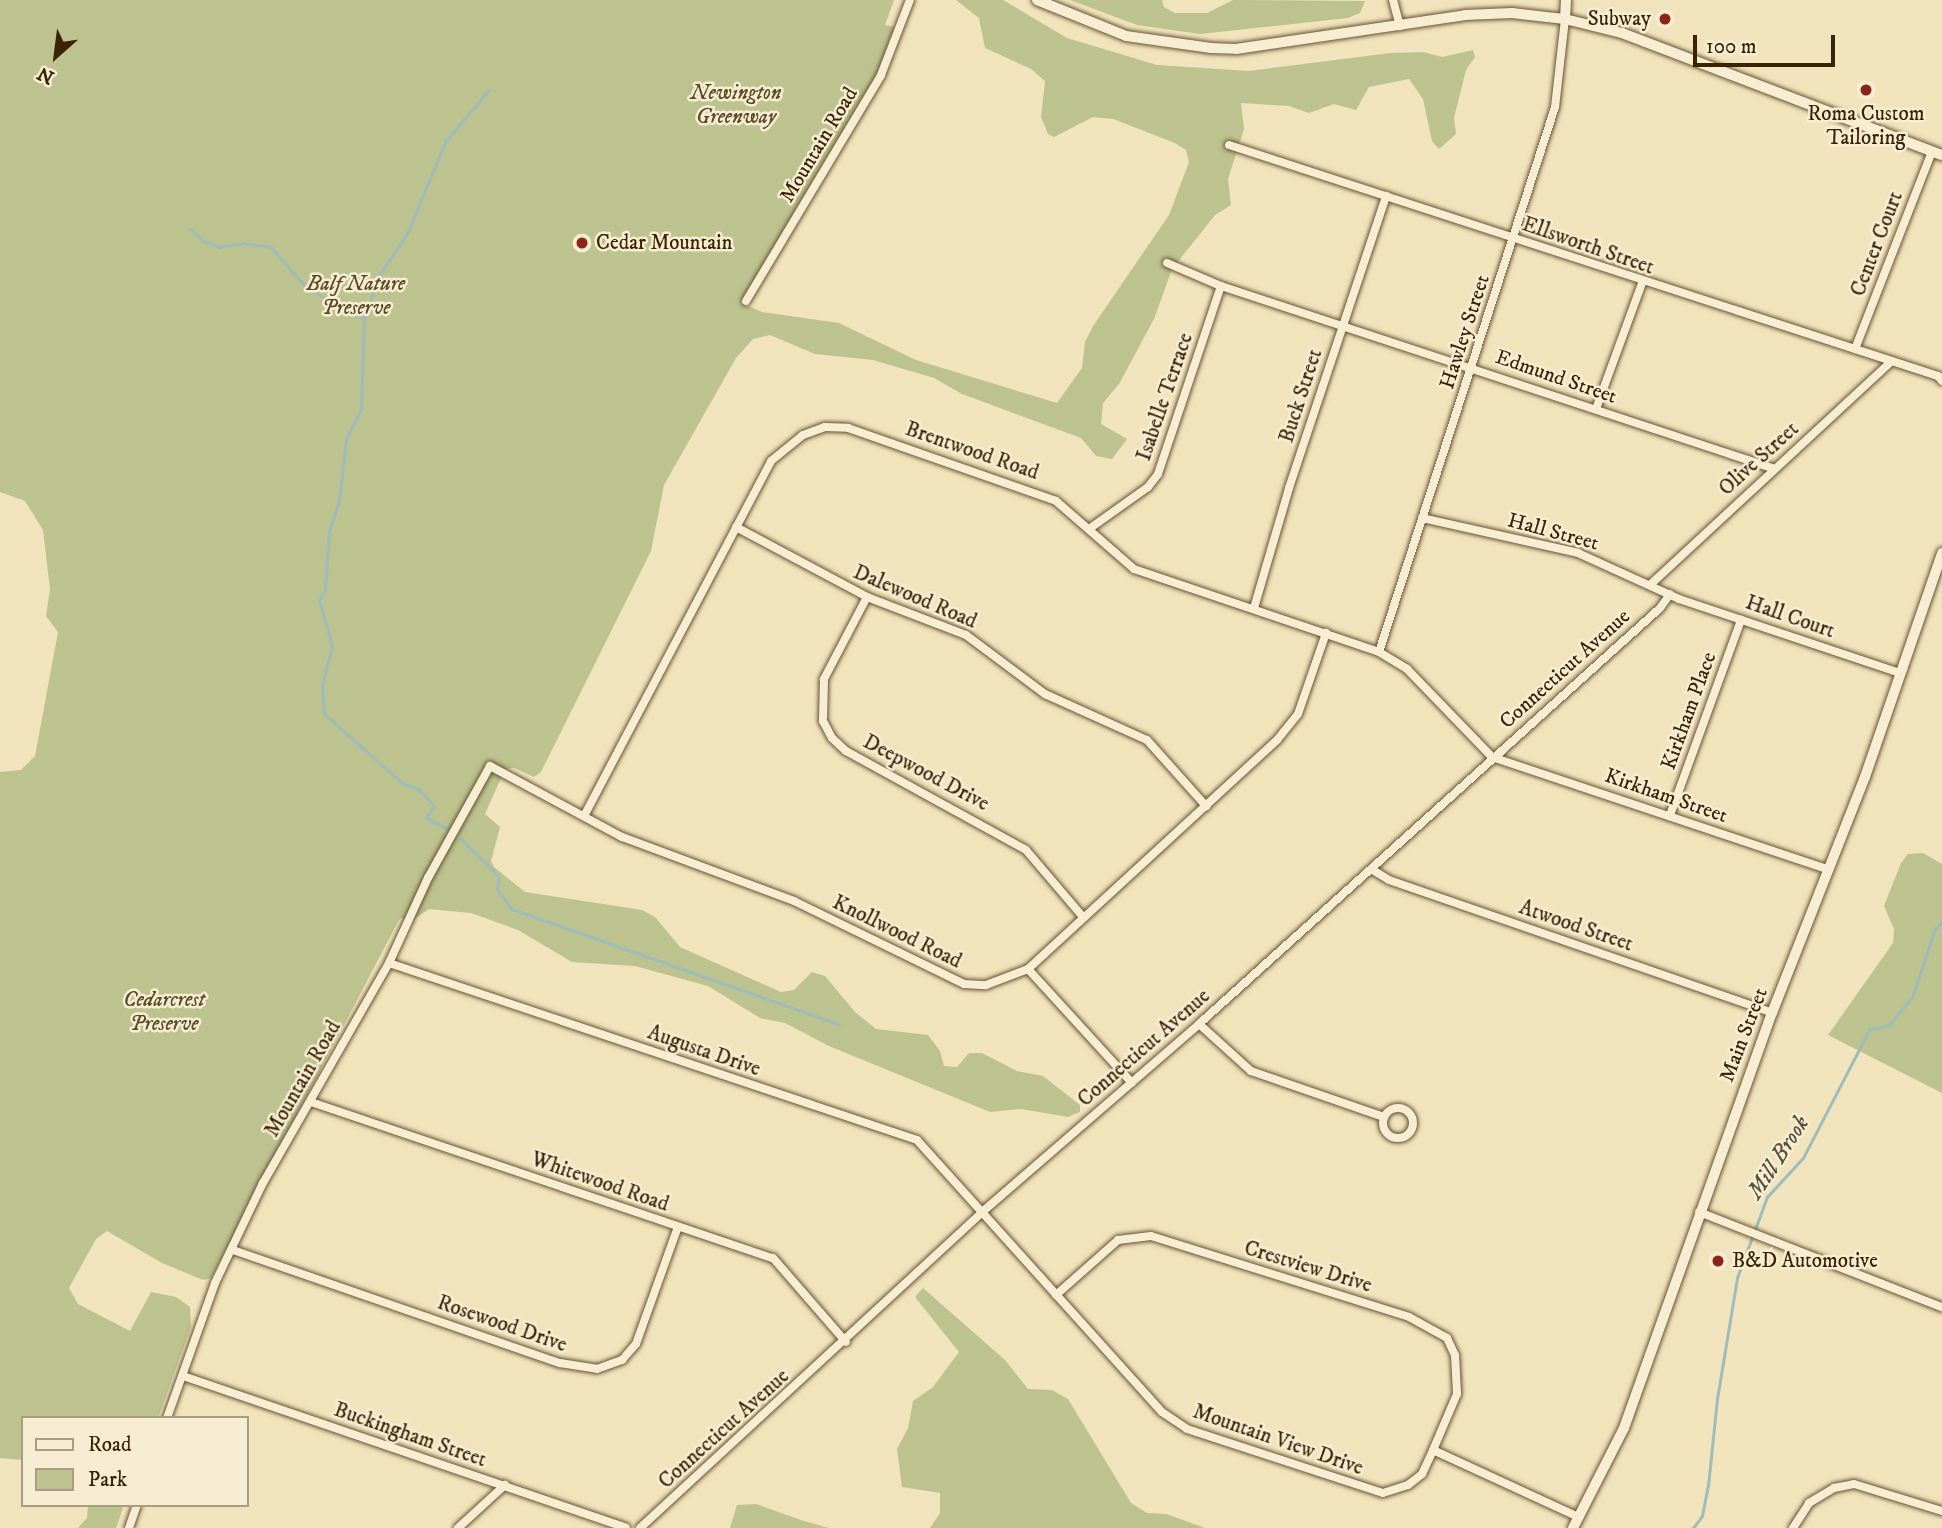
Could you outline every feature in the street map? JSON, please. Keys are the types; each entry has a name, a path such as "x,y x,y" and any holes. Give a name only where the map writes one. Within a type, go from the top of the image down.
{"main road":[{"path":"1037,0 1120,34 1196,47 1236,49 1512,13 1565,19 1622,33 1937,153"},
{"name":"Main Street","path":"1573,1528 1624,1428 1699,1212 1772,1013 1829,870 1942,553"}],"street":[{"name":"Mountain Road","path":"746,301 881,75 910,0"},
{"path":"1394,0 1400,26"},
{"path":"1565,19 1566,0"},
{"name":"Hawley Street","path":"1379,652 1556,107 1565,19"},
{"name":"Ellsworth Street","path":"1229,145 1643,283 1941,377"},
{"name":"Center Court","path":"1855,349 1937,153"},
{"name":"Buck Street","path":"1254,608 1385,196"},
{"name":"Edmund Street","path":"1167,263 1221,286 1775,469"},
{"path":"1596,409 1643,283"},
{"name":"Isabelle Terrace","path":"1089,529 1158,474 1221,286"},
{"name":"Olive Street","path":"1651,583 1892,361"},
{"name":"Brentwood Road","path":"584,816 771,461 788,444 825,427 848,428 1033,491 1056,501 1134,569 1379,652 1407,669 1492,757"},
{"name":"Hall Street","path":"1422,518 1578,553 1651,583 1670,594"},
{"name":"Dalewood Road","path":"736,527 867,597 966,635 1045,694 1147,740 1206,806"},
{"name":"Hall Court","path":"1670,594 1900,673"},
{"name":"Connecticut Avenue","path":"640,1528 846,1342 981,1213 1199,1024 1660,608 1670,594"},
{"name":"Deepwood Drive","path":"867,597 824,679 823,721 832,738 846,751 1026,850 1083,917"},
{"name":"Kirkham Place","path":"1670,815 1741,620"},
{"name":"Knollwood Road","path":"490,766 584,816 671,857 794,901 964,984 1005,981 1028,968 1277,740 1298,714 1326,633"},
{"name":"Kirkham Street","path":"1492,757 1829,870"},
{"name":"Mountain Road","path":"168,1416 215,1283 263,1183 389,963 428,878 490,766"},
{"name":"Atwood Street","path":"1371,869 1389,880 1772,1013"},
{"name":"Augusta Drive","path":"389,963 917,1140 981,1213"},
{"path":"1028,968 1132,1083"},
{"path":"1199,1024 1251,1071 1384,1117"},
{"name":"Whitewood Road","path":"311,1102 773,1258 846,1342"},
{"path":"1699,1212 1942,1307"},
{"name":"Mountain View Drive","path":"981,1213 1162,1412 1187,1429 1383,1493 1408,1485 1422,1474 1433,1450"},
{"name":"Rosewood Drive","path":"233,1250 560,1363 597,1369 622,1360 636,1344 678,1227"},
{"name":"Crestview Drive","path":"1056,1295 1118,1240 1151,1236 1409,1317 1447,1338 1455,1355 1457,1395 1433,1450"},
{"name":"Buckingham Street","path":"183,1376 626,1528"},
{"path":"1433,1450 1580,1517"},
{"path":"1793,1528 1809,1503 1835,1488 1854,1484 1942,1511"},
{"path":"458,1528 505,1485"},
{"path":"130,1528 136,1507"}],"green space":[{"path":"0,0 894,0 885,25 895,27 880,71 741,303 762,312 839,323 916,360 1057,403 1082,368 1085,342 1093,326 1169,215 1189,162 1186,150 1175,143 1113,119 1093,117 1054,137 1048,134 1041,117 1045,81 1031,69 985,48 979,18 956,0 1003,0 1067,38 1157,65 1249,71 1390,53 1423,52 1442,57 1473,50 1475,57 1466,70 1454,118 1456,134 1439,149 1432,141 1423,99 1409,79 1369,87 1356,110 1334,104 1309,113 1289,106 1241,103 1244,129 1228,179 1231,205 1215,215 1172,269 1154,319 1119,384 1103,403 1101,424 1127,439 1112,459 1096,456 1081,438 962,394 934,378 873,360 815,354 770,335 753,339 736,358 664,485 651,551 541,772 534,777 514,768 505,769 485,814 500,827 491,861 494,867 525,892 642,910 655,917 680,947 781,992 794,990 812,972 825,976 855,1012 876,1029 928,1035 940,1051 944,1066 957,1067 969,1053 982,1053 1017,1071 1043,1076 1080,1105 1080,1112 1068,1117 1021,1109 990,1112 829,1046 785,1023 760,1018 708,986 635,966 572,962 518,930 471,913 429,909 413,920 400,918 211,1278 203,1280 162,1263 107,1231 96,1239 69,1288 78,1304 130,1331 151,1292 176,1297 190,1307 191,1327 159,1416 21,1416 21,1460 0,1458 0,772 21,770 35,756 58,632 46,616 50,589 43,530 25,501 0,492"},
{"path":"1070,0 1162,0 1164,7 1175,13 1207,13 1233,0 1365,1 1360,13 1348,18 1200,34 1137,25"},
{"path":"1923,853 1942,864 1942,1093 1828,1035 1893,943 1894,929 1884,906 1901,863 1908,854"},
{"path":"923,1288 1005,1360 1028,1389 1052,1390 1068,1399 1131,1503 1147,1513 1166,1514 1205,1528 930,1528 940,1513 940,1493 902,1487 897,1449 908,1428 913,1401 933,1387 959,1352 915,1297"},
{"path":"756,1504 829,1528 730,1528 737,1505"},
{"path":"88,1507 123,1507 116,1528 78,1528 87,1518"}],"waterway":[{"path":"448,830 426,818 434,806 419,790 403,784 324,714 322,686 332,646 319,600 325,590 329,531 339,502 346,439 361,409 364,319 380,274 408,232 445,142 489,90"},
{"path":"190,228 204,241 219,247 243,243 271,247 307,288 363,318"},
{"path":"460,838 499,876 498,890 512,909 839,1024"},
{"name":"Mill Brook","path":"1693,1528 1702,1516 1708,1486 1717,1399 1737,1278 1767,1197 1803,1158 1869,1030 1889,1025 1912,998 1935,929 1942,922"}],"place":[{"name":"Subway","path":"1665,19"},
{"name":"Roma Custom Tailoring","path":"1866,90"},
{"name":"Cedar Mountain","path":"582,243"},
{"name":"B&D Automotive","path":"1718,1261"}],"park label":[{"name":"Newington Greenway","path":"736,105"},
{"name":"Balf Nature Preserve","path":"356,296"},
{"name":"Cedarcrest Preserve","path":"164,1012"}]}
